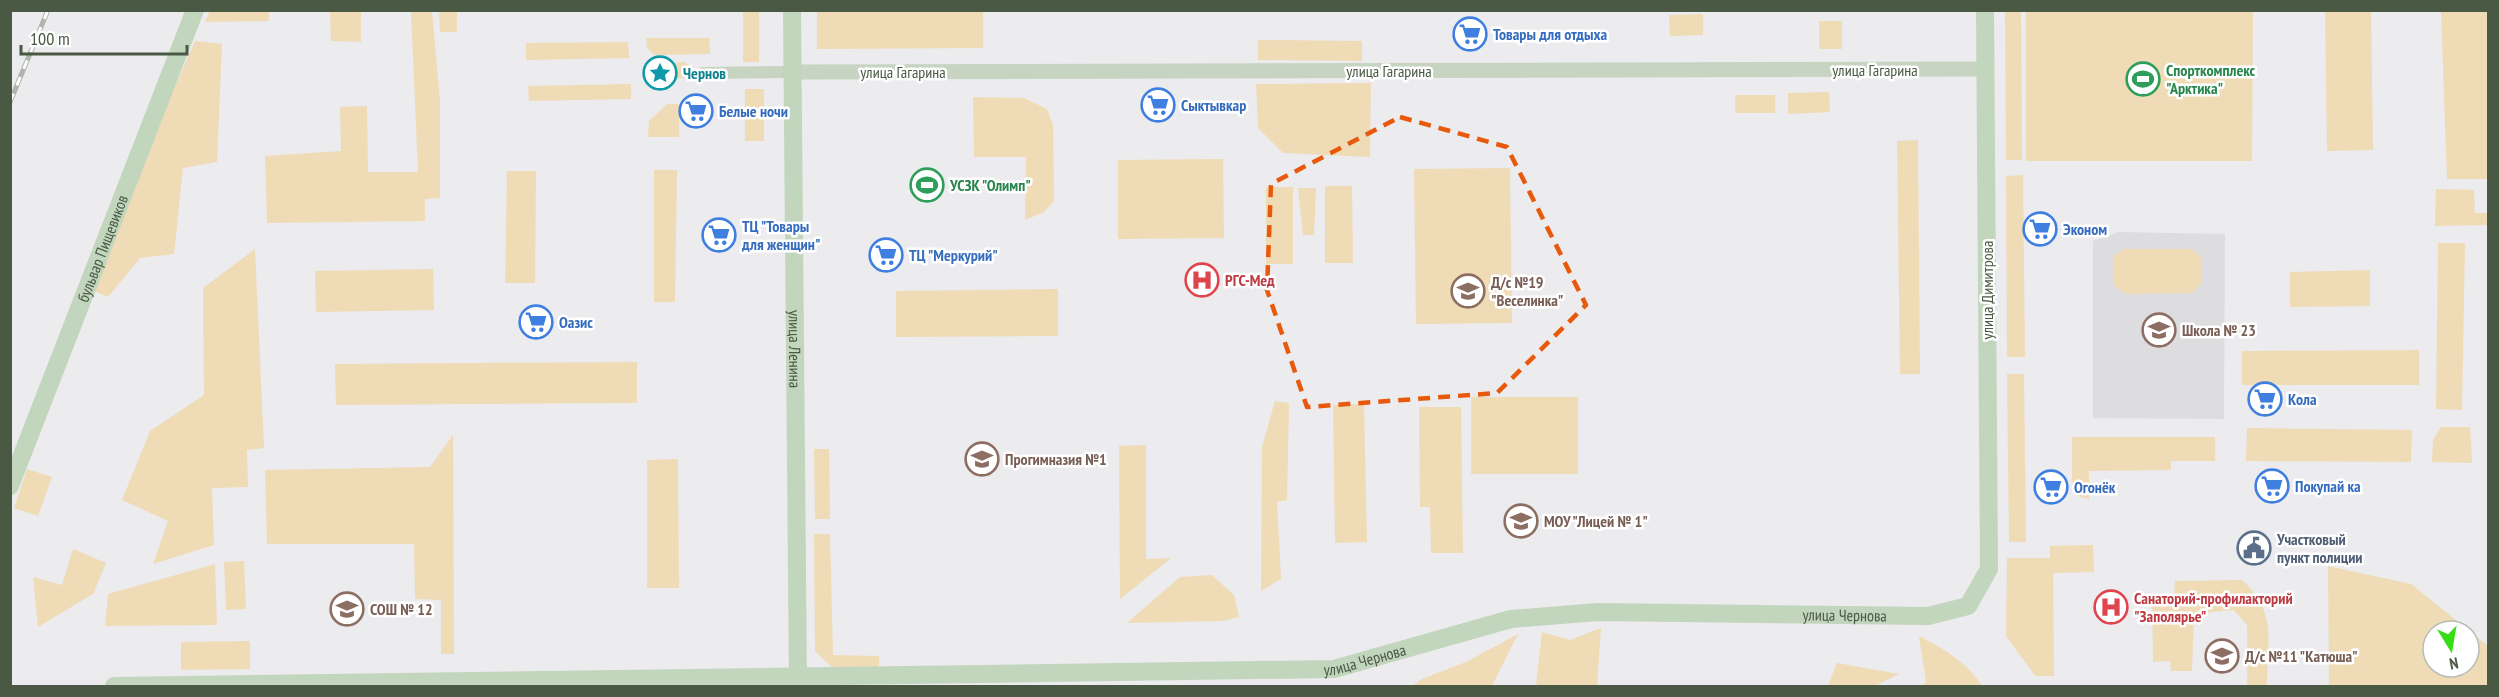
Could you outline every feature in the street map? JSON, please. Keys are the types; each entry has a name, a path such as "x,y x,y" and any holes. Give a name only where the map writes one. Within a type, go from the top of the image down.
{"main road":[{"name":"бульвар Пищевиков","path":"10,486 195,10"},
{"name":"улица Ленина","path":"792,10 798,682"},
{"name":"улица Димитрова","path":"1985,10 1989,569"},
{"name":"улица Чернова","path":"114,687 798,682 1334,669 1511,619 1598,612 1928,616 1968,606 1989,569"}],"street":[{"name":"улица Гагарина","path":"793,72 1986,69"},
{"path":"702,73 793,72"}],"highlighted area":[{"path":"1400,117 1507,147 1586,305 1497,393 1307,407 1267,290 1271,184"}],"shaded area":[{"path":"210,11 269,11 269,21 205,22"},
{"path":"330,11 361,11 361,42 331,41"},
{"path":"411,11 432,11 440,101 440,198 425,199 425,221 267,223 265,156 341,151 340,107 367,106 368,172 418,172"},
{"path":"439,11 457,11 457,32 440,32"},
{"path":"743,11 759,11 759,62 743,62"},
{"path":"817,11 983,11 983,48 817,49"},
{"path":"2005,11 2021,11 2022,160 2006,160"},
{"path":"2026,11 2253,11 2252,161 2026,161"},
{"path":"2325,11 2371,11 2373,150 2327,151"},
{"path":"2441,11 2488,11 2488,179 2447,179"},
{"path":"1703,14 1703,35 1670,36 1669,15"},
{"path":"1819,21 1842,21 1842,49 1819,49"},
{"path":"646,38 709,38 710,54 655,55 647,48"},
{"path":"1258,40 1362,41 1362,61 1258,60"},
{"path":"195,41 222,44 217,162 183,168 174,254 140,258 108,297 94,291 151,141"},
{"path":"628,42 629,58 526,60 526,43"},
{"path":"684,62 696,70 687,78 656,79 649,72 657,64"},
{"path":"1371,83 1370,157 1283,153 1258,128 1256,84"},
{"path":"631,84 631,99 529,101 528,86"},
{"path":"745,89 764,89 764,141 745,141"},
{"path":"1829,92 1830,112 1788,114 1788,93"},
{"path":"1735,95 1775,95 1775,113 1735,113"},
{"path":"973,97 1024,98 1047,109 1053,125 1054,201 1044,212 1025,220 1026,157 974,157"},
{"path":"667,104 679,104 679,137 648,137 649,121"},
{"path":"1918,140 1920,374 1900,374 1897,141"},
{"path":"1223,159 1224,238 1118,239 1118,160"},
{"path":"1510,168 1512,323 1416,324 1414,169"},
{"path":"654,170 677,170 675,302 654,302"},
{"path":"507,171 536,171 535,283 505,283"},
{"path":"2023,175 2025,357 2007,357 2006,176"},
{"path":"1325,186 1352,186 1353,263 1325,263"},
{"path":"1266,187 1293,187 1293,264 1266,264"},
{"path":"1298,188 1316,188 1314,235 1303,235"},
{"path":"2436,189 2474,190 2475,213 2488,213 2488,225 2435,226"},
{"name":"Школа № 23","path":"2119,232 2225,234 2224,419 2093,418 2093,241"},
{"path":"2438,243 2465,243 2462,410 2436,409"},
{"path":"255,249 264,448 247,450 248,487 212,488 214,545 153,564 168,521 122,500 150,431 204,395 203,288"},
{"path":"2123,249 2192,249 2201,258 2201,284 2192,293 2126,294 2113,285 2114,256"},
{"path":"433,269 434,310 316,312 315,271"},
{"path":"2370,270 2370,306 2290,307 2290,272"},
{"path":"1058,289 1058,336 896,337 896,291"},
{"path":"2419,350 2419,385 2242,385 2242,351"},
{"path":"637,362 637,403 336,405 335,364"},
{"path":"2007,374 2024,374 2026,542 2009,542"},
{"path":"1471,397 1578,397 1578,474 1471,474"},
{"path":"1275,401 1289,403 1287,500 1277,502 1281,579 1261,591 1262,447"},
{"path":"1364,404 1367,542 1335,543 1333,405"},
{"path":"1419,407 1461,407 1463,553 1431,553 1430,507 1420,507"},
{"path":"2441,427 2470,427 2472,463 2432,462 2433,440"},
{"path":"2247,428 2412,430 2411,462 2246,461"},
{"path":"453,435 454,654 441,654 441,600 415,599 414,544 267,544 265,470 430,467"},
{"path":"2072,437 2215,437 2215,461 2171,461 2171,470 2089,471 2089,499 2077,496 2072,487"},
{"path":"1146,445 1146,559 1171,558 1120,599 1119,446"},
{"path":"814,449 829,449 830,519 815,519"},
{"path":"678,459 679,588 647,588 647,460"},
{"path":"27,469 52,477 38,516 14,508"},
{"path":"814,534 830,534 833,655 879,656 879,670 833,668 815,651"},
{"path":"2093,545 2094,572 2053,573 2054,676 2035,676 2006,636 2007,558 2050,558 2050,546"},
{"path":"73,549 106,563 93,594 38,627 33,577 62,585"},
{"path":"244,561 246,609 226,610 224,562"},
{"path":"215,564 217,625 105,626 108,594"},
{"path":"2328,566 2411,584 2454,619 2421,619 2421,679 2481,679 2481,640 2488,646 2488,686 2329,686"},
{"path":"1212,575 1234,595 1239,617 1223,621 1127,623 1180,577"},
{"path":"2242,580 2261,604 2266,616 2269,642 2267,686 2247,686 2247,625 2234,610 2194,614 2192,671 2171,671 2170,661 2153,662 2152,599 2174,599 2175,581"},
{"path":"1601,628 1597,686 1536,686 1542,632 1570,640"},
{"path":"1518,634 1492,686 1412,686 1422,679 1466,662"},
{"path":"1919,636 1962,663 1982,686 1923,686 1926,682"},
{"path":"250,641 250,669 181,670 181,642"},
{"path":"1837,663 1899,674 1875,686 1828,686"}],"railway":[{"path":"10,102 48,10"}],"place":[{"name":"Товары для отдыха","path":"1470,34"},
{"name":"Чернов","path":"660,73"},
{"name":"Спорткомплекс \"Арктика\"","path":"2143,79"},
{"name":"Сыктывкар","path":"1158,105"},
{"name":"Белые ночи","path":"696,111"},
{"name":"УСЗК \"Олимп\"","path":"927,185"},
{"name":"Эконом","path":"2040,229"},
{"name":"ТЦ \"Товары для женщин\"","path":"719,235"},
{"name":"ТЦ \"Меркурий\"","path":"886,255"},
{"name":"РГС-Мед","path":"1202,280"},
{"name":"Д/с №19 \"Веселинка\"","path":"1468,291"},
{"name":"Оазис","path":"536,322"},
{"name":"Школа № 23","path":"2159,330"},
{"name":"Кола","path":"2265,399"},
{"name":"Прогимназия №1","path":"982,459"},
{"name":"Покупай ка","path":"2272,486"},
{"name":"Огонёк","path":"2051,487"},
{"name":"МОУ \"Лицей № 1\"","path":"1521,521"},
{"name":"Участковый пункт полиции","path":"2254,548"},
{"name":"Санаторий-профилакторий \"Заполярье\"","path":"2111,607"},
{"name":"СОШ № 12","path":"347,609"},
{"name":"Д/с №11 \"Катюша\"","path":"2222,656"}]}
